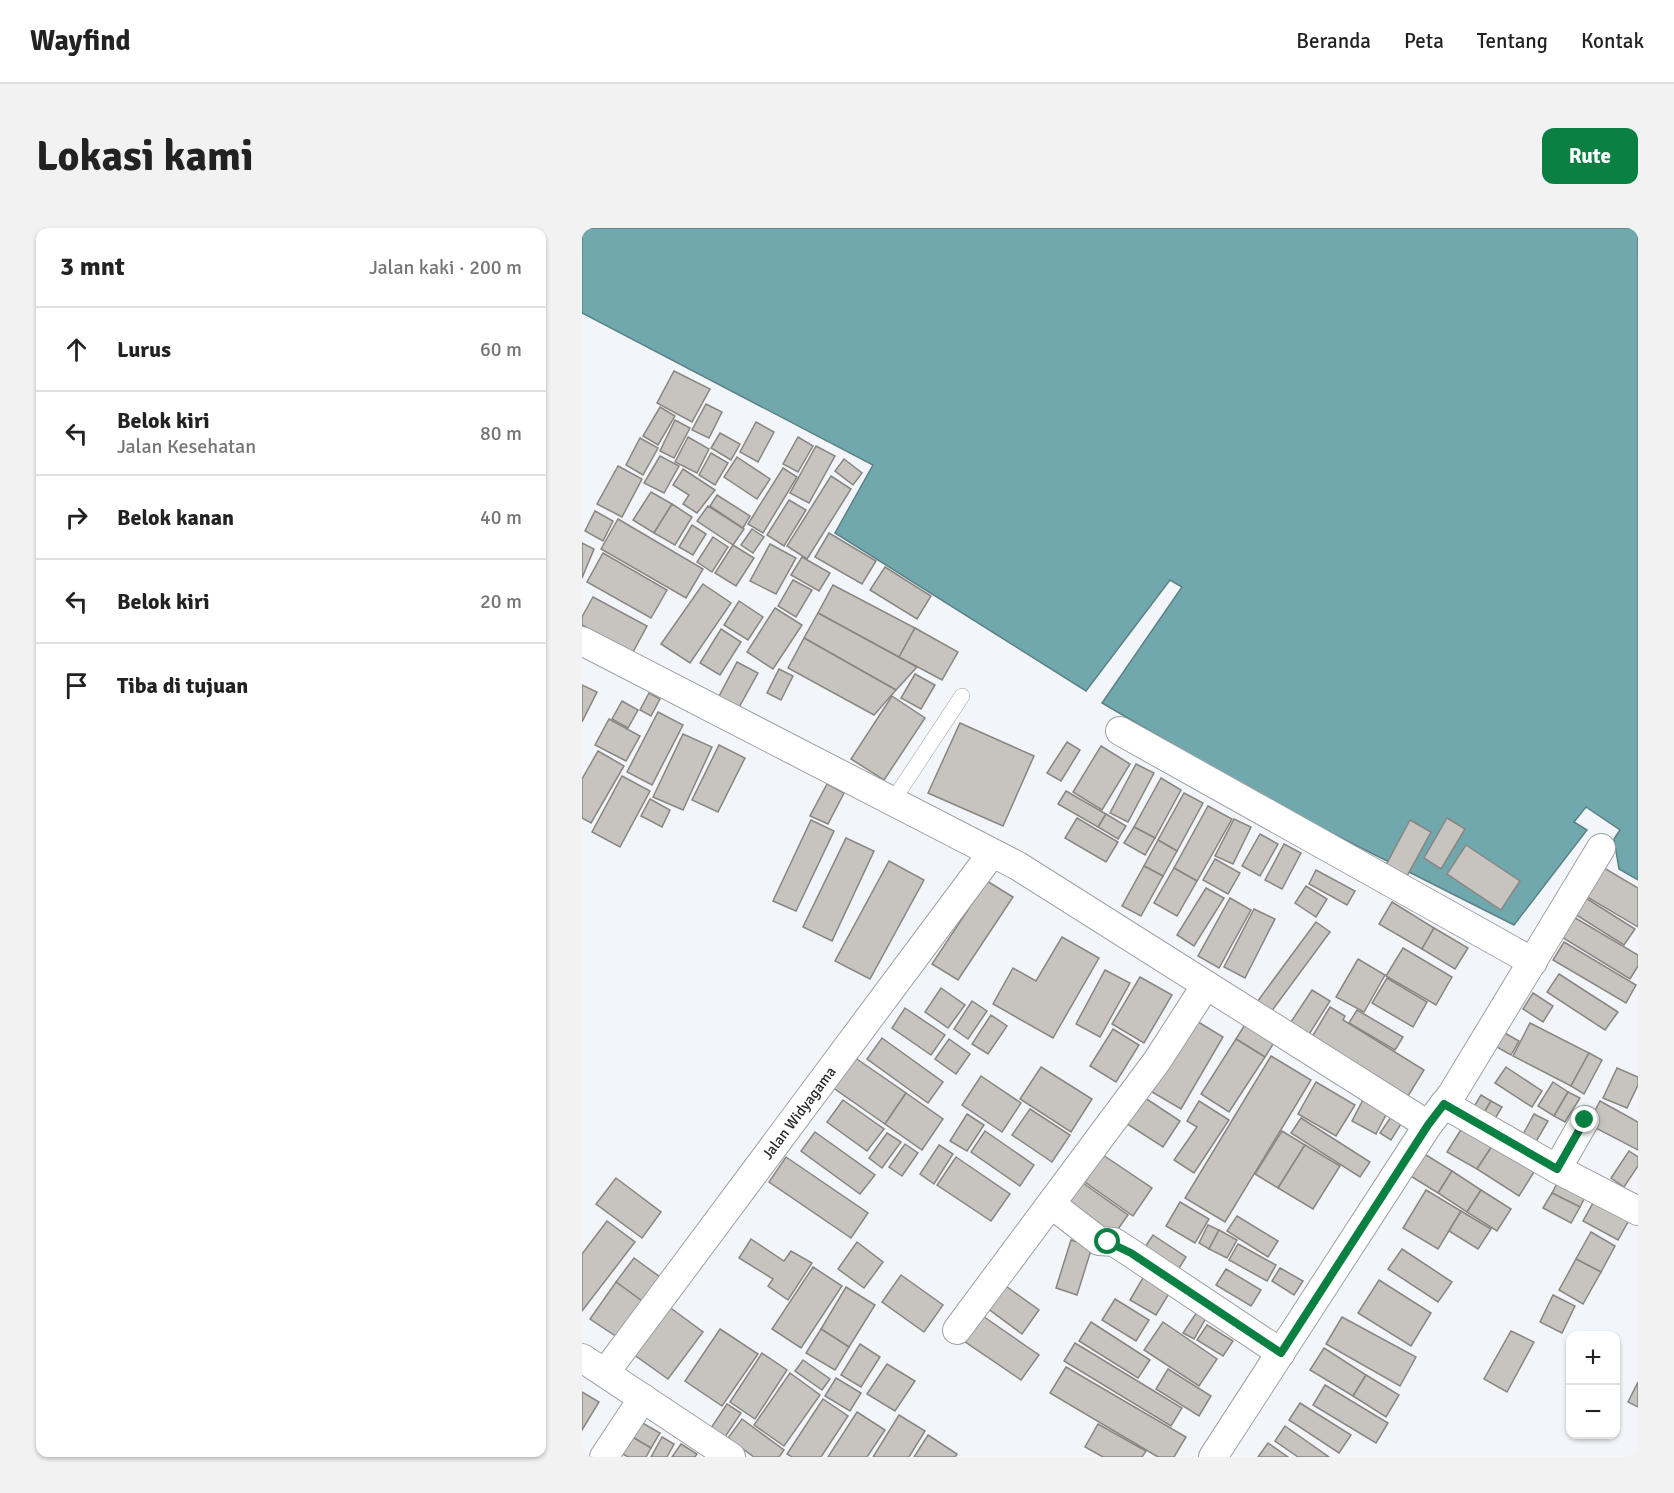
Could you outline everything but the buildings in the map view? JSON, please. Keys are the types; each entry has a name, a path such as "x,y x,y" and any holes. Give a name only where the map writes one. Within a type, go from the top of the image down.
{"street":[{"path":"582,641 992,853 1206,985 1436,1114 1557,1169 1638,1211"},
{"path":"1120,731 1533,962"},
{"path":"1214,1457 1533,962 1600,848"},
{"name":"Jalan Widyagama","path":"594,1365 992,853"},
{"path":"957,1330 1157,1061 1206,985"},
{"path":"1557,1169 1585,1120"},
{"path":"1051,1204 1099,1241 1114,1242 1281,1353"},
{"path":"594,1365 731,1457"},
{"path":"604,1457 643,1398"}],"lane":[{"path":"892,802 962,696"}],"water":[{"path":"582,228 1638,228 1638,880 1619,869 1614,839 1620,830 1586,807 1574,822 1587,830 1514,925 1280,807 1102,703 1182,587 1170,580 1086,691 835,533 873,465 582,313"}],"route":[{"path":"1108,1242 1114,1242 1281,1353 1428,1125 1444,1104 1557,1169 1585,1120"}]}
